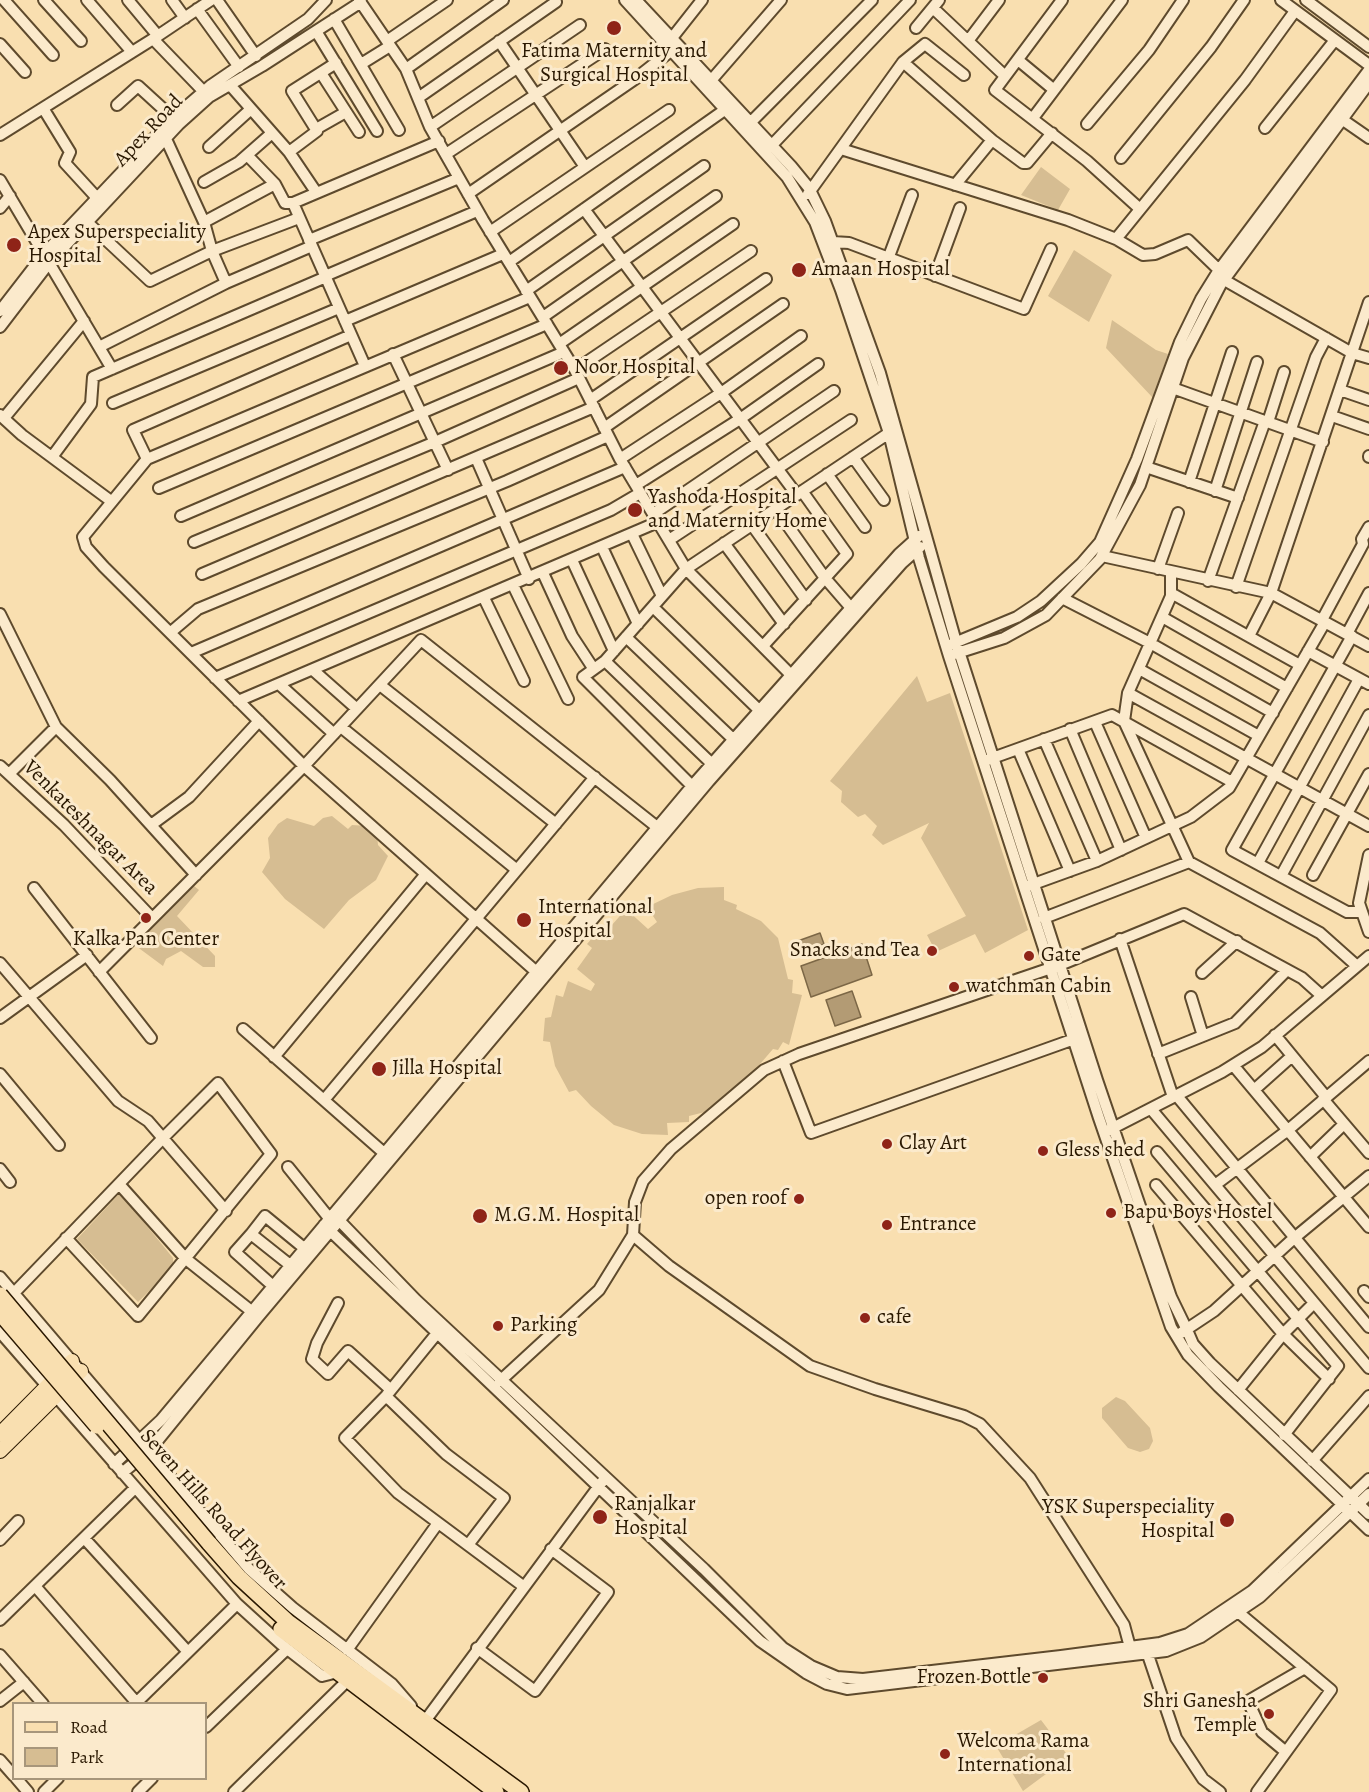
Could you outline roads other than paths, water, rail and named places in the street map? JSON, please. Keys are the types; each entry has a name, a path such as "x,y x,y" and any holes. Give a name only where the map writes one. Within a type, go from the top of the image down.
{"highway":[{"name":"Seven Hills Road Flyover","path":"7,1294 239,1577 288,1622 521,1792"},
{"name":"Seven Hills Road Flyover","path":"0,1313 234,1585 285,1632 496,1792"}],"main road":[{"path":"0,1434 77,1366"},
{"path":"0,1451 51,1391"}],"street":[{"path":"4,0 53,55"},
{"path":"44,0 81,41"},
{"path":"87,0 132,52"},
{"path":"128,0 156,38 206,94"},
{"path":"172,0 185,18"},
{"path":"0,135 156,38 211,0 256,56"},
{"name":"Apex Road","path":"0,311 173,118 239,67 308,19 326,0"},
{"path":"361,64 447,0"},
{"path":"406,69 503,0"},
{"path":"625,0 672,50 751,122 811,192 833,242 880,373 926,537 953,649"},
{"path":"636,0 672,38 709,83 726,109 787,177 815,222 841,290 889,433 915,544 989,759 1171,1327 1188,1355 1219,1387 1351,1505 1369,1514"},
{"path":"672,38 702,0"},
{"path":"709,83 782,0"},
{"path":"751,122 872,0"},
{"path":"772,145 910,0"},
{"path":"968,41 999,0"},
{"path":"1062,0 995,90 1052,133 1140,209"},
{"path":"1033,118 1122,0"},
{"path":"1087,124 1149,50 1183,0"},
{"path":"1121,158 1192,72 1244,0"},
{"path":"1281,0 1369,65"},
{"path":"1306,0 1369,47"},
{"path":"360,1 406,69 430,127 477,211 577,374 622,463 686,569 795,679"},
{"name":"Apex Road","path":"0,327 46,259 88,223 206,94 230,85 360,1"},
{"path":"418,98 556,2"},
{"path":"916,28 935,3 968,41 1005,76"},
{"path":"197,9 239,67"},
{"path":"1116,239 1245,80 1295,10"},
{"path":"334,19 399,130"},
{"path":"430,127 580,25"},
{"path":"316,31 377,131"},
{"path":"1265,128 1335,40"},
{"path":"499,41 585,167"},
{"path":"0,44 25,72"},
{"path":"802,201 811,192 903,62 925,44 964,75"},
{"path":"446,154 605,49"},
{"path":"468,194 672,50"},
{"path":"1017,60 1053,89"},
{"path":"903,62 992,140 1026,164 1052,133"},
{"path":"316,129 292,92 336,63"},
{"path":"953,649 1004,638 1046,615 1102,556 1140,485 1180,342 1220,275 1369,70"},
{"path":"321,73 359,132"},
{"path":"1220,275 1343,120 1369,83"},
{"path":"230,85 289,152 316,192"},
{"path":"117,105 138,86 173,118"},
{"path":"43,108 70,152 65,163 98,199"},
{"path":"210,147 251,109"},
{"path":"345,321 506,258 584,209 726,109"},
{"path":"490,232 669,110"},
{"path":"289,152 317,131 316,129 346,112"},
{"path":"1343,120 1369,138"},
{"path":"204,182 248,155 272,133"},
{"path":"166,139 204,222 212,251 226,283"},
{"path":"955,185 992,140"},
{"path":"248,155 275,184 285,203 293,203 438,141"},
{"path":"841,149 1068,220 1116,239 1143,255 1149,256 1188,240 1220,275 1352,353 1369,358"},
{"path":"539,975 304,766 86,547 83,537 147,459 528,294 604,236 704,166"},
{"path":"99,347 311,243 459,178"},
{"path":"0,180 112,369"},
{"path":"204,222 275,184"},
{"path":"888,259 912,195"},
{"path":"0,208 9,196"},
{"path":"159,488 407,384 545,321 623,261 716,196"},
{"path":"293,203 365,366"},
{"path":"935,276 960,208"},
{"path":"584,209 777,469 847,554 763,646"},
{"path":"52,457 91,404 93,377 477,211"},
{"path":"88,223 150,281 212,251 299,218"},
{"path":"181,516 421,412 561,348 642,287 733,224"},
{"path":"833,242 849,243 1026,309 1051,249"},
{"path":"194,542 435,442 577,374 661,312 751,251"},
{"path":"202,574 476,458 592,404 680,338 766,279"},
{"path":"1249,636 1270,594 1369,302"},
{"path":"171,632 198,609 489,488 606,432 783,304"},
{"path":"113,403 339,308"},
{"path":"84,321 2,417 111,501"},
{"path":"147,459 133,430 351,335"},
{"path":"191,653 503,520 622,463 801,336"},
{"path":"1236,587 1316,357 1326,338"},
{"path":"1189,482 1232,352"},
{"path":"393,354 447,470"},
{"path":"1215,491 1257,362"},
{"path":"215,678 611,510 818,364"},
{"path":"1208,581 1284,372"},
{"path":"1168,386 1323,442"},
{"path":"953,649 1017,617 1041,601 1082,564 1100,542 1168,386"},
{"path":"1340,390 1369,400"},
{"path":"238,701 632,534 758,443 834,392"},
{"path":"1332,416 1369,429"},
{"path":"669,540 851,420"},
{"path":"692,786 583,677 592,668 605,661 686,569 889,433"},
{"path":"853,457 885,500"},
{"path":"476,458 529,579"},
{"path":"1146,467 1238,498"},
{"path":"827,474 865,527"},
{"path":"776,508 825,578 851,608"},
{"path":"1158,569 1178,513"},
{"path":"752,525 806,600"},
{"path":"1030,886 1097,861 1191,817 1229,788 1366,545 1362,539 1369,527"},
{"path":"632,534 662,596"},
{"path":"122,1473 149,1451 255,1314 539,975 692,786 760,711 795,679 851,608 915,544 926,537"},
{"path":"724,543 784,624"},
{"path":"114,1464 141,1441 255,1314 273,1286 304,1248 331,1222 384,1153 915,544"},
{"path":"602,547 638,624"},
{"path":"1102,556 1270,594 1369,646"},
{"path":"572,560 614,651"},
{"path":"1171,572 1171,593 1128,693 1124,721 1170,826 1189,862 1320,933 1357,966"},
{"path":"543,573 572,636 592,668"},
{"path":"513,585 568,699"},
{"path":"1171,593 1300,665"},
{"path":"1362,912 1347,912 1232,849 1335,666 1369,593"},
{"path":"484,598 524,681"},
{"path":"1062,598 1150,643 1273,713"},
{"path":"653,607 760,711"},
{"path":"0,614 4,630 56,727 196,875"},
{"path":"1162,617 1287,688"},
{"path":"626,637 734,740"},
{"path":"99,972 304,766 421,640 657,827"},
{"path":"1308,651 1369,684"},
{"path":"605,661 712,764"},
{"path":"1139,669 1259,736"},
{"path":"313,670 357,709"},
{"path":"1258,864 1359,679"},
{"path":"279,684 517,870"},
{"path":"380,685 556,824"},
{"path":"1128,693 1369,826"},
{"path":"1281,876 1369,715"},
{"path":"989,759 1112,716 1232,782"},
{"path":"151,825 189,797 259,722"},
{"path":"1095,722 1146,838"},
{"path":"4,770 56,727"},
{"path":"1070,729 1121,850"},
{"path":"1044,739 1097,861"},
{"path":"1018,749 1070,871"},
{"name":"Venkateshnagar Area","path":"4,770 64,825 152,918"},
{"path":"1313,875 1369,774"},
{"path":"324,1100 595,777"},
{"path":"1369,855 1359,903 1369,932"},
{"path":"1044,918 1189,862"},
{"path":"274,1057 426,874"},
{"path":"1030,886 1044,918 1056,966"},
{"path":"34,888 151,1038"},
{"path":"501,1381 599,1290 633,1235 635,1202 643,1181 671,1149 764,1070 783,1061 1056,966 1184,914 1287,970 1322,996"},
{"path":"1120,939 1158,1054 1175,1097 1369,1327"},
{"path":"1202,973 1237,941"},
{"path":"0,1018 87,956"},
{"path":"1109,1130 1233,1065 1275,1035 1369,956"},
{"path":"0,963 27,998 118,1101 148,1121 226,1211"},
{"path":"1158,1054 1235,1023 1287,970"},
{"path":"1191,997 1203,1036"},
{"path":"243,1029 384,1153"},
{"path":"1275,1035 1369,1153"},
{"path":"783,1061 812,1133 1078,1037"},
{"path":"1254,1089 1292,1056"},
{"path":"1215,1185 1288,1130 1369,1060"},
{"path":"1233,1065 1369,1227"},
{"path":"0,1074 59,1145"},
{"path":"7,1294 66,1239 218,1083 271,1155 138,1316 66,1239"},
{"path":"1151,1109 1369,1368"},
{"path":"1310,1157 1344,1124"},
{"path":"1109,1130 1171,1297 1199,1350 1312,1461 1351,1505 1369,1530"},
{"path":"1157,1152 1338,1366 1284,1435"},
{"path":"288,1167 331,1222 438,1332 602,1482"},
{"path":"0,1169 10,1182"},
{"path":"1176,1335 1214,1311 1293,1239 1369,1176"},
{"path":"119,1184 186,1259 255,1314"},
{"path":"1156,1185 1283,1334 1329,1378"},
{"path":"273,1286 235,1252 265,1216 304,1248"},
{"path":"331,1222 381,1266 501,1381 602,1482 684,1570 781,1652 827,1684 847,1689 1131,1650 1166,1651 1201,1637 1260,1597 1351,1505 1369,1479"},
{"path":"251,1234 290,1265"},
{"path":"633,1235 669,1266 810,1366 875,1389 964,1416 980,1425 1030,1478 1124,1625 1131,1650"},
{"path":"0,1276 7,1294 77,1366 249,1569 293,1608 392,1684 424,1721 602,1482"},
{"path":"338,1303 317,1343 312,1359 328,1374 348,1351 446,1454 504,1498 468,1545"},
{"path":"1238,1390 1283,1334 1314,1303"},
{"path":"0,1332 237,1604 322,1676 337,1672"},
{"path":"438,1332 388,1393 345,1438 398,1493 523,1586"},
{"path":"1312,1461 1369,1396"},
{"path":"0,1620 135,1488"},
{"path":"1146,1649 1188,1634 1252,1591 1351,1505 1369,1494"},
{"path":"0,1540 18,1521"},
{"path":"347,1650 438,1523"},
{"path":"84,1538 188,1652"},
{"path":"477,1648 535,1691 608,1592 551,1549"},
{"path":"35,1586 134,1702"},
{"path":"136,1702 237,1604"},
{"path":"1238,1612 1332,1690 1257,1792"},
{"path":"207,1726 287,1648"},
{"path":"1146,1649 1176,1738 1203,1779 1220,1792"},
{"path":"0,1655 41,1702"},
{"path":"1286,1752 1262,1732 1248,1701 1305,1668"},
{"path":"234,1792 337,1672"},
{"path":"0,1701 24,1682"},
{"path":"0,1760 12,1774"},
{"path":"18,1780 28,1792"},
{"path":"44,1792 57,1780"},
{"path":"138,1792 151,1780"}],"place":[{"name":"Fatima Maternity and Surgical Hospital","path":"614,28"},
{"name":"Apex Superspeciality Hospital","path":"14,245"},
{"name":"Amaan Hospital","path":"799,270"},
{"name":"Noor Hospital","path":"561,368"},
{"name":"Yashoda Hospital and Maternity Home","path":"635,510"},
{"name":"Kalka Pan Center","path":"146,918"},
{"name":"International Hospital","path":"524,920"},
{"name":"Snacks and Tea","path":"932,951"},
{"name":"Gate","path":"1029,956"},
{"name":"watchman Cabin","path":"954,987"},
{"name":"Jilla Hospital","path":"379,1069"},
{"name":"Clay Art","path":"887,1144"},
{"name":"Gless shed","path":"1043,1151"},
{"name":"open roof","path":"799,1199"},
{"name":"Bapu Boys Hostel","path":"1111,1213"},
{"name":"M.G.M. Hospital","path":"480,1216"},
{"name":"Entrance","path":"887,1225"},
{"name":"cafe","path":"865,1318"},
{"name":"Parking","path":"498,1326"},
{"name":"Ranjalkar Hospital","path":"600,1517"},
{"name":"YSK Superspeciality Hospital","path":"1227,1520"},
{"name":"Frozen Bottle","path":"1043,1678"},
{"name":"Shri Ganesha Temple","path":"1269,1714"},
{"name":"Welcoma Rama International","path":"945,1754"}]}
